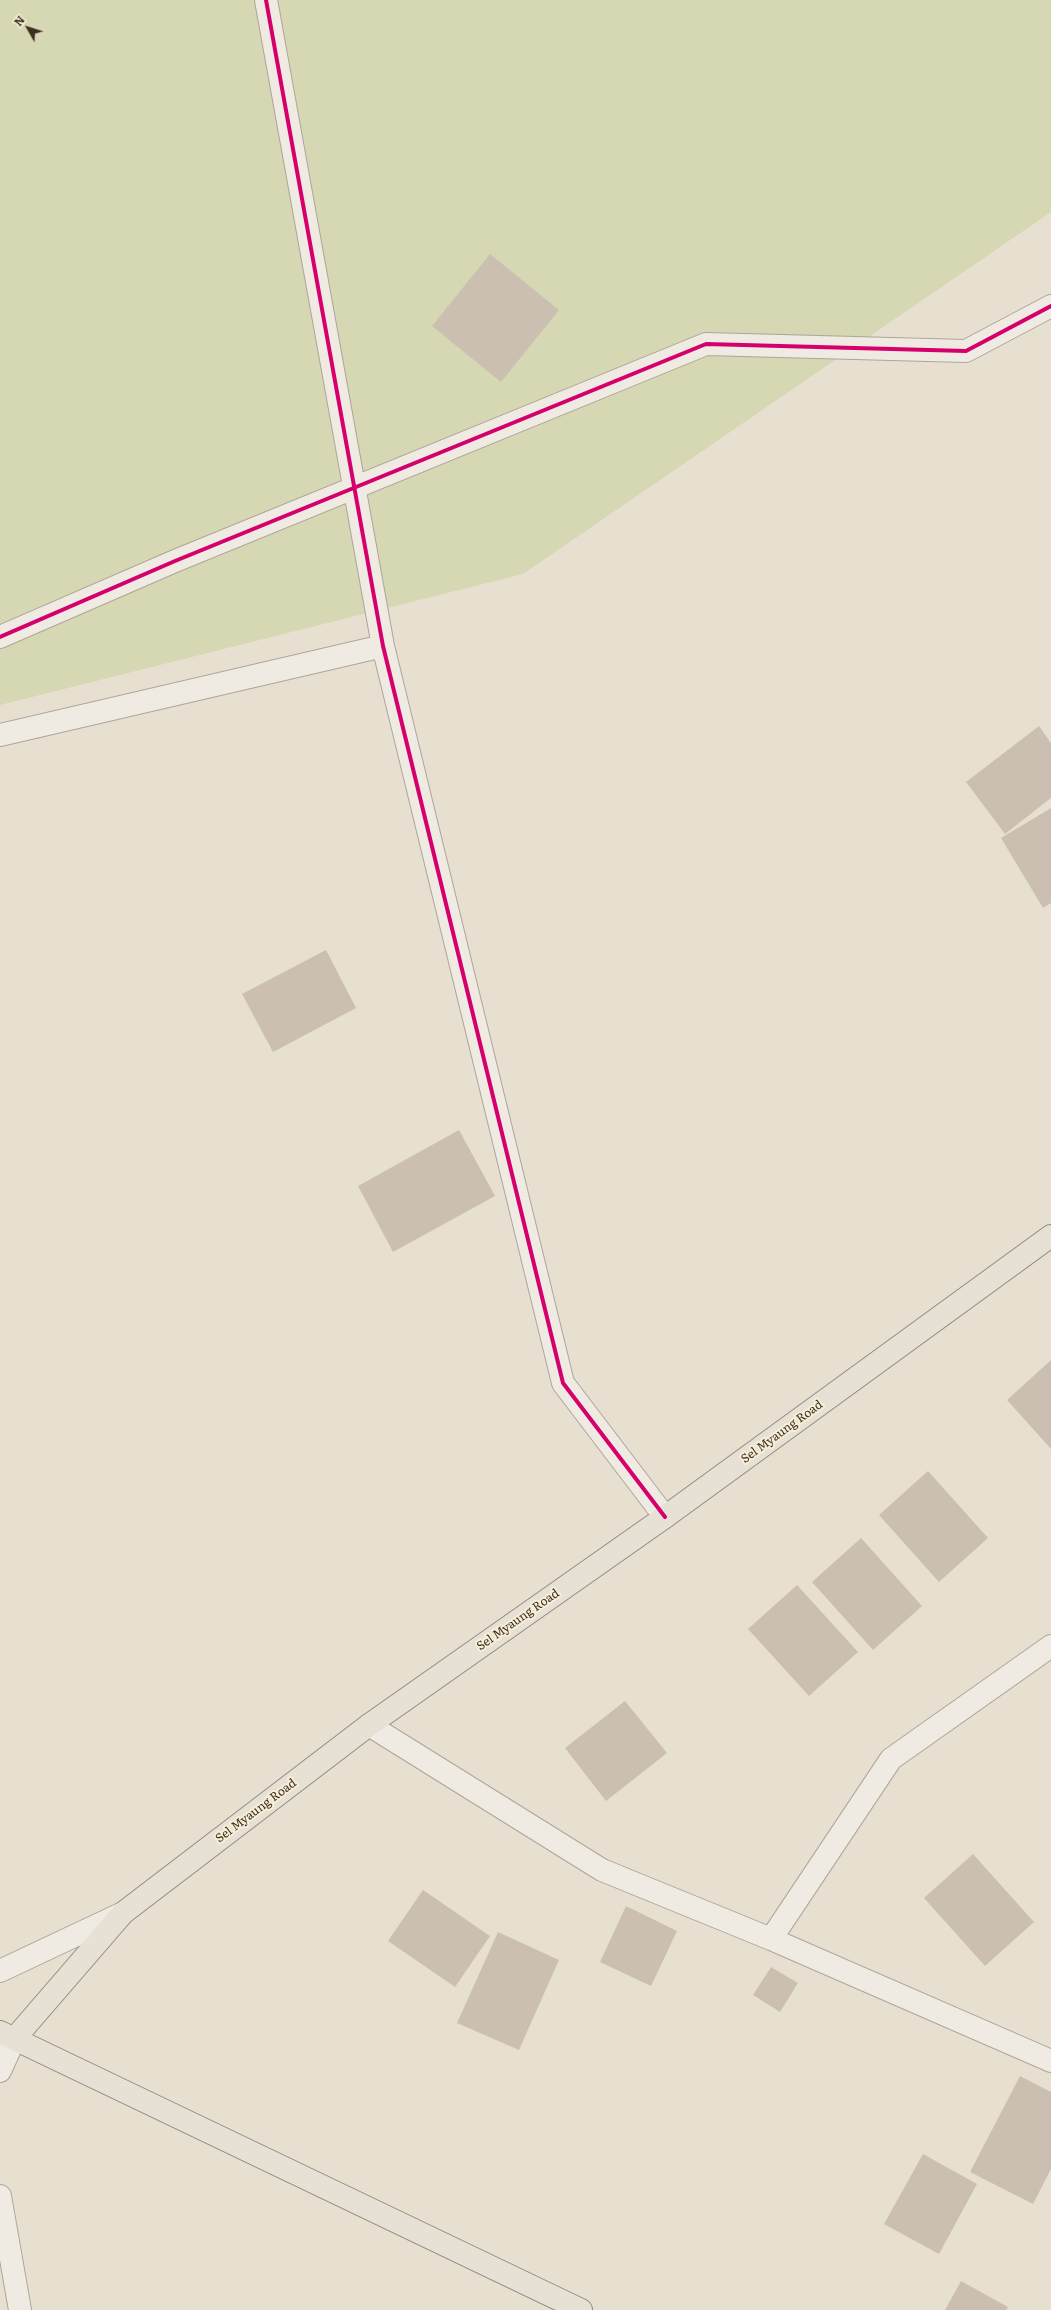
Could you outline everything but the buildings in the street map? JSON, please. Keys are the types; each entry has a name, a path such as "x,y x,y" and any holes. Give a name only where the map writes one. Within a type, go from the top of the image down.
{"main road":[{"name":"Sel Myaung Road","path":"8,2035 123,1913 369,1725 665,1517 1051,1236"},
{"path":"8,2035 581,2310"}],"street":[{"path":"266,0 383,646 563,1383 665,1517"},
{"path":"0,637 175,561 706,344 966,351 1051,306"},
{"path":"0,735 383,646"},
{"path":"771,1938 891,1759 1051,1646"},
{"path":"369,1725 602,1870 771,1938 1051,2061"},
{"path":"0,1971 123,1913"},
{"path":"0,2071 8,2035"},
{"path":"0,2196 20,2310"}],"green space":[{"path":"0,0 1051,0 1051,212 523,574 0,705"}],"cycle path":[{"path":"266,0 383,646 563,1383 665,1517"},
{"path":"0,637 175,561 706,344 966,351 1051,306"}]}
